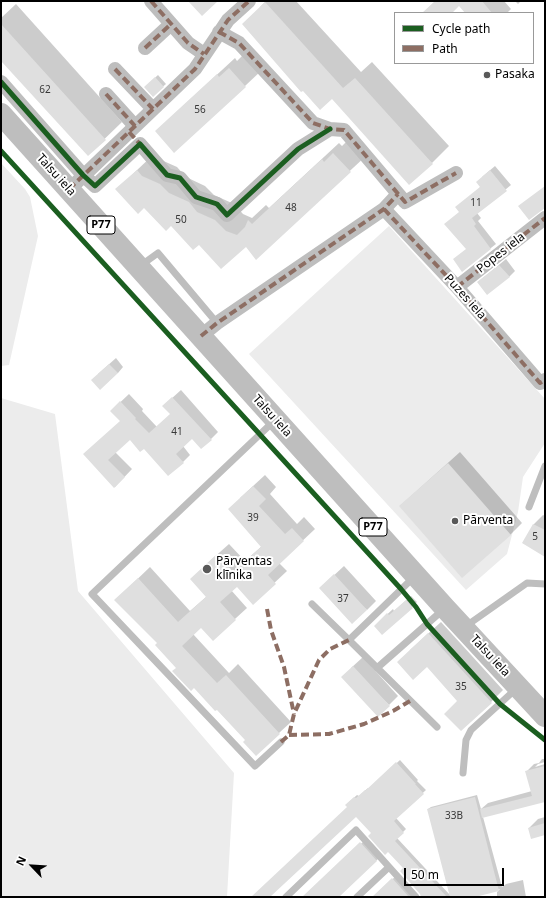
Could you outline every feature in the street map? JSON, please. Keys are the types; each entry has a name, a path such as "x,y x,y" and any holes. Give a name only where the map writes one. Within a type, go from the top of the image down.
{"main road":[{"name":"Talsu iela","path":"1,114 76,182 138,267 209,329 276,419 445,608 545,716"}],"street":[{"path":"76,182 195,69 228,20 249,1"},
{"path":"155,3 188,43 204,54"},
{"path":"145,48 171,24"},
{"path":"219,32 239,43 313,123 330,129 344,130 405,202 456,173"},
{"path":"115,70 153,109"},
{"path":"1,82 76,182 95,186 140,144"},
{"path":"106,94 132,129 140,144 167,175 180,178 196,197 217,204 227,214 298,149 330,129"},
{"path":"209,329 384,209 398,194"},
{"name":"Puzes iela","path":"384,209 457,288 540,384 545,380"},
{"name":"Popes iela","path":"457,288 545,218"}],"lane":[{"path":"276,419 92,594 255,766 281,742"},
{"path":"529,507 545,466"},
{"path":"349,640 417,575"},
{"path":"464,628 527,583 545,584"},
{"path":"312,604 437,727"},
{"path":"377,668 445,608"},
{"path":"463,773 466,740 471,730 518,687"},
{"path":"286,897 356,830 416,897"},
{"path":"357,897 390,867"}],"shaded area":[{"path":"1,163 25,189 30,197 38,236 9,365 1,366"},
{"path":"389,226 545,399 545,443 523,477 518,512 507,554 466,590 249,354"},
{"path":"1,398 55,414 78,591 234,773 227,897 1,897"}],"building":[{"path":"188,1 218,1 202,16"},
{"path":"435,1 482,1 491,12 464,12 459,6 453,12 423,12"},
{"path":"265,2 343,88 355,78 433,164 409,185 332,99 320,110 303,91 301,92 242,24"},
{"path":"1,24 106,140 88,156 1,61"},
{"path":"229,68 246,87 174,153 155,131 217,74 219,77"},
{"path":"155,77 164,87 153,97 144,87"},
{"path":"333,153 351,172 256,260 246,247 221,269 199,245 193,250 171,226 166,231 144,208 138,214 115,189 137,170 142,176 160,184 169,193 189,202 197,212 215,220 226,231 237,235 245,227 248,220 252,224 322,159 324,162"},
{"path":"490,170 507,191 472,218 476,224 474,226 491,249 462,272 453,259 466,249 444,224 459,212 455,207 480,187 476,182"},
{"path":"545,186 545,208 529,220 518,206"},
{"path":"499,265 510,277 487,295 477,282"},
{"path":"109,364 118,373 100,390 91,380"},
{"path":"172,397 212,440 201,449 192,439 176,454 184,463 168,476 144,449 140,452 130,440 108,460 125,477 114,488 83,454 120,421 110,411 120,401 149,433 170,414 162,406"},
{"name":"Pārventa","path":"448,463 511,535 462,578 399,506"},
{"path":"253,486 266,499 259,506 285,534 292,528 304,541 268,575 276,584 253,605 237,587 220,602 236,620 213,641 201,628 182,646 217,683 226,675 280,734 256,756 243,742 245,740 217,710 215,711 194,688 191,691 172,671 176,668 155,645 157,643 114,600 138,578 178,622 206,597 190,579 217,554 233,572 261,547 228,509"},
{"path":"533,524 545,530 545,557 522,543"},
{"path":"334,574 367,610 352,624 319,588"},
{"path":"406,600 413,608 382,635 374,626 387,613 389,615"},
{"path":"428,633 492,703 461,731 444,714 457,701 427,667 413,680 397,662"},
{"path":"353,666 390,706 378,717 341,677"},
{"path":"396,762 424,794 394,821 404,833 395,841 447,897 421,897 400,871 403,868 388,852 385,855 368,836 371,833 356,817 270,897 251,897 347,807 345,805 354,797 356,798 365,791"},
{"path":"545,766 545,802 482,818 480,809 532,796 525,771"},
{"path":"475,797 499,891 475,897 450,897 427,809"},
{"path":"545,823 545,835 531,839 528,828"},
{"path":"360,842 377,861 339,897 302,897"},
{"path":"392,878 409,897 372,897"}],"marked path":[{"path":"151,1 188,43 204,54"},
{"path":"69,189 195,69 228,20 249,1"},
{"path":"145,48 171,24"},
{"path":"219,32 239,43 313,123 330,129 344,130 405,202 456,173"},
{"path":"115,69 153,109"},
{"path":"106,94 135,126"},
{"path":"129,132 140,144"},
{"path":"201,336 217,323 384,209 398,194"},
{"path":"384,209 457,287 540,383 545,380"},
{"path":"457,287 545,218"},
{"path":"267,609 271,630 284,667 294,714"},
{"path":"281,742 289,735 294,714 319,660 330,649 349,640"},
{"path":"289,735 329,734 364,724 393,711 410,701"}],"cycle path":[{"path":"1,82 83,175 95,186 140,144 167,175 180,178 196,197 217,204 227,215 298,149 330,129"},
{"path":"1,151 401,589 416,607 427,624 500,704 545,740"}],"place":[{"name":"Pasaka","path":"487,75"},
{"name":"Pārventa","path":"455,521"},
{"name":"Pārventas klīnika","path":"207,569"}]}
